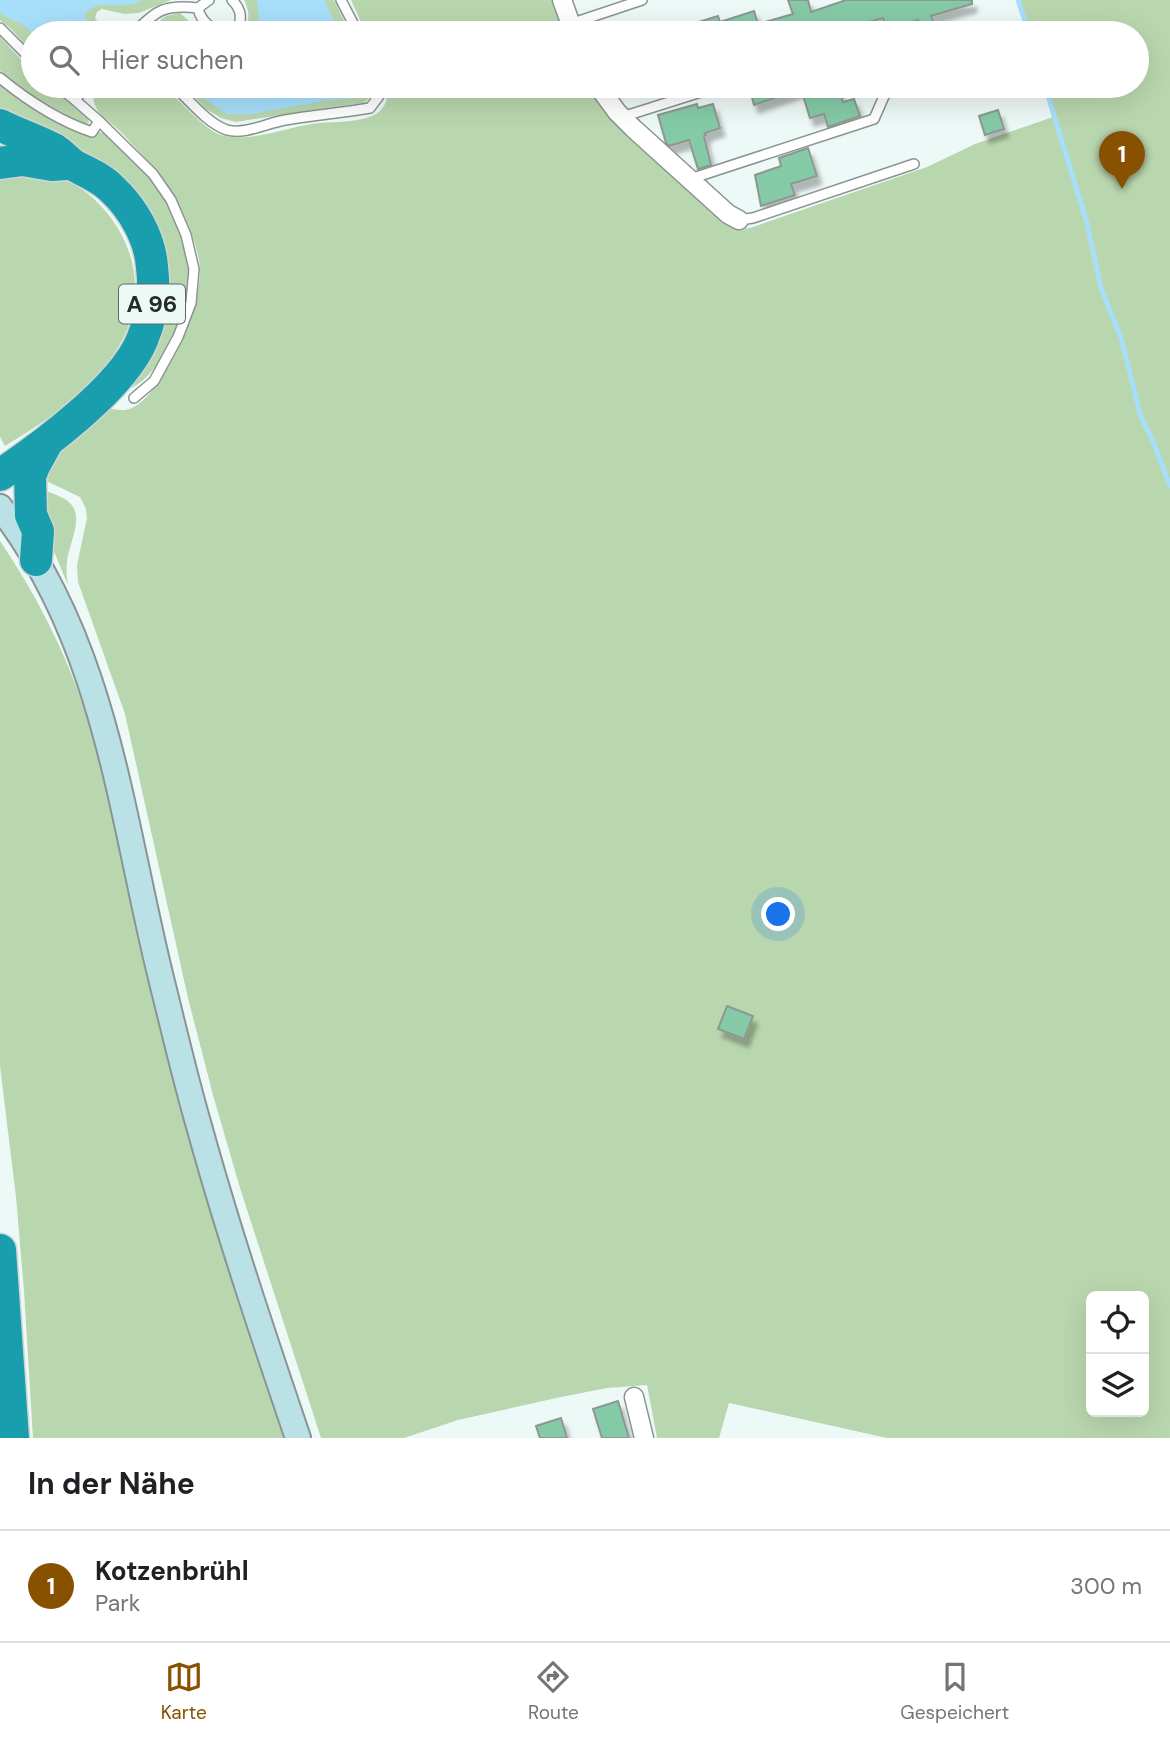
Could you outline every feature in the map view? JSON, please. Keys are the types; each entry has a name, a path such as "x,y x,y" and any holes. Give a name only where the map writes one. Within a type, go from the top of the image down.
{"highway":[{"name":"A 96","path":"0,125 56,150 71,164 110,187 125,202 141,229 151,257 154,284 151,312 142,341 128,364 111,385 71,422 0,475"},
{"path":"0,163 23,160 52,165 71,164"},
{"name":"A 96","path":"36,560 38,531 31,514 30,477 48,440"},
{"path":"0,1250 13,1438"}],"street":[{"path":"562,0 569,21"},
{"path":"607,98 644,139 727,214 739,220"},
{"path":"0,506 46,577 78,645 94,691 118,785 153,947 198,1125 298,1438"},
{"path":"634,1397 644,1438"}],"lane":[{"path":"146,21 162,10 174,6 198,8 209,0"},
{"path":"232,0 238,6 241,21"},
{"path":"341,0 352,21"},
{"path":"591,21 642,0"},
{"path":"198,8 204,21"},
{"path":"0,28 21,49"},
{"path":"0,78 21,92"},
{"path":"29,98 75,126 92,132 99,121"},
{"path":"72,98 153,174 171,200 186,235 194,269 191,303 178,337 154,381 134,398"},
{"path":"186,98 221,128 231,131 247,130 284,120 370,108 378,98"},
{"path":"622,117 682,98"},
{"path":"691,179 874,119 883,98"},
{"path":"739,220 754,218 914,164"}],"green space":[{"path":"0,0 171,0 139,13 124,14 102,9 97,12 95,18 97,21 21,21 21,40 0,20"},
{"path":"244,0 334,0 344,21 247,21"},
{"path":"351,0 556,0 564,21 361,21"},
{"path":"1019,0 1170,0 1170,1438 887,1438 729,1403 719,1438 657,1438 647,1385 607,1388 561,1397 458,1420 404,1438 321,1438 240,1188 213,1095 188,998 125,714 78,582 77,565 87,518 86,509 80,497 40,478 65,444 106,408 132,408 156,385 179,346 199,283 200,268 196,248 178,204 149,163 98,111 93,98 176,98 215,132 243,137 312,124 366,118 380,111 387,98 604,98 736,229 750,228 927,167 975,144 1053,117 1048,98 1149,98 1149,21 1025,21"},
{"path":"180,13 189,21 159,21 166,16"},
{"path":"0,37 21,59 21,87 0,71"},
{"path":"0,83 21,95 21,98 26,98 93,136 99,132 105,133 151,178 169,205 182,235 189,267 186,304 159,360 145,379 131,388 135,372 150,221 0,117"},
{"path":"36,98 63,98 88,119 89,123 83,124"},
{"path":"195,98 369,98 364,103 236,122 221,118 206,109"},
{"path":"0,174 59,178 91,197 110,217 130,253 135,293 125,334 104,368 65,406 5,446 0,437"},
{"path":"40,488 64,498 74,509 76,524 68,555 68,585 45,530"},
{"path":"0,541 26,581 48,623 68,667 95,742 152,986 239,1291 285,1438 33,1438 16,1197 0,1066"}],"water":[{"path":"0,0 142,0 132,4 94,7 84,15 88,21 21,21 21,24 0,12"},
{"path":"257,0 324,0 334,21 258,21"},
{"path":"203,98 356,98 253,114 227,114"}],"building":[{"path":"788,0 808,0 811,12 846,0 972,0 972,4 931,16 933,21 884,21 883,18 873,21 768,21 793,14"},
{"path":"754,11 757,21 723,21"},
{"path":"718,16 720,21 702,21"},
{"path":"752,98 775,98 754,105"},
{"path":"804,98 842,98 843,102 854,99 860,116 828,127 824,114 810,118"},
{"path":"697,104 698,108 713,104 720,128 705,133 711,165 698,169 689,140 669,146 666,143 658,115"},
{"path":"998,110 1004,129 985,135 979,116"},
{"path":"808,148 817,176 791,184 795,195 761,206 755,175 781,166 779,158"},
{"path":"727,1006 753,1016 744,1039 718,1029"},
{"path":"618,1401 629,1438 602,1438 593,1409"},
{"path":"561,1418 567,1438 540,1438 536,1426"}],"waterway":[{"path":"1018,0 1025,21"},
{"path":"1049,98 1087,223 1101,288 1121,338 1141,417 1170,486"}],"place":[{"name":"Kotzenbrühl","path":"1122,189"}]}
